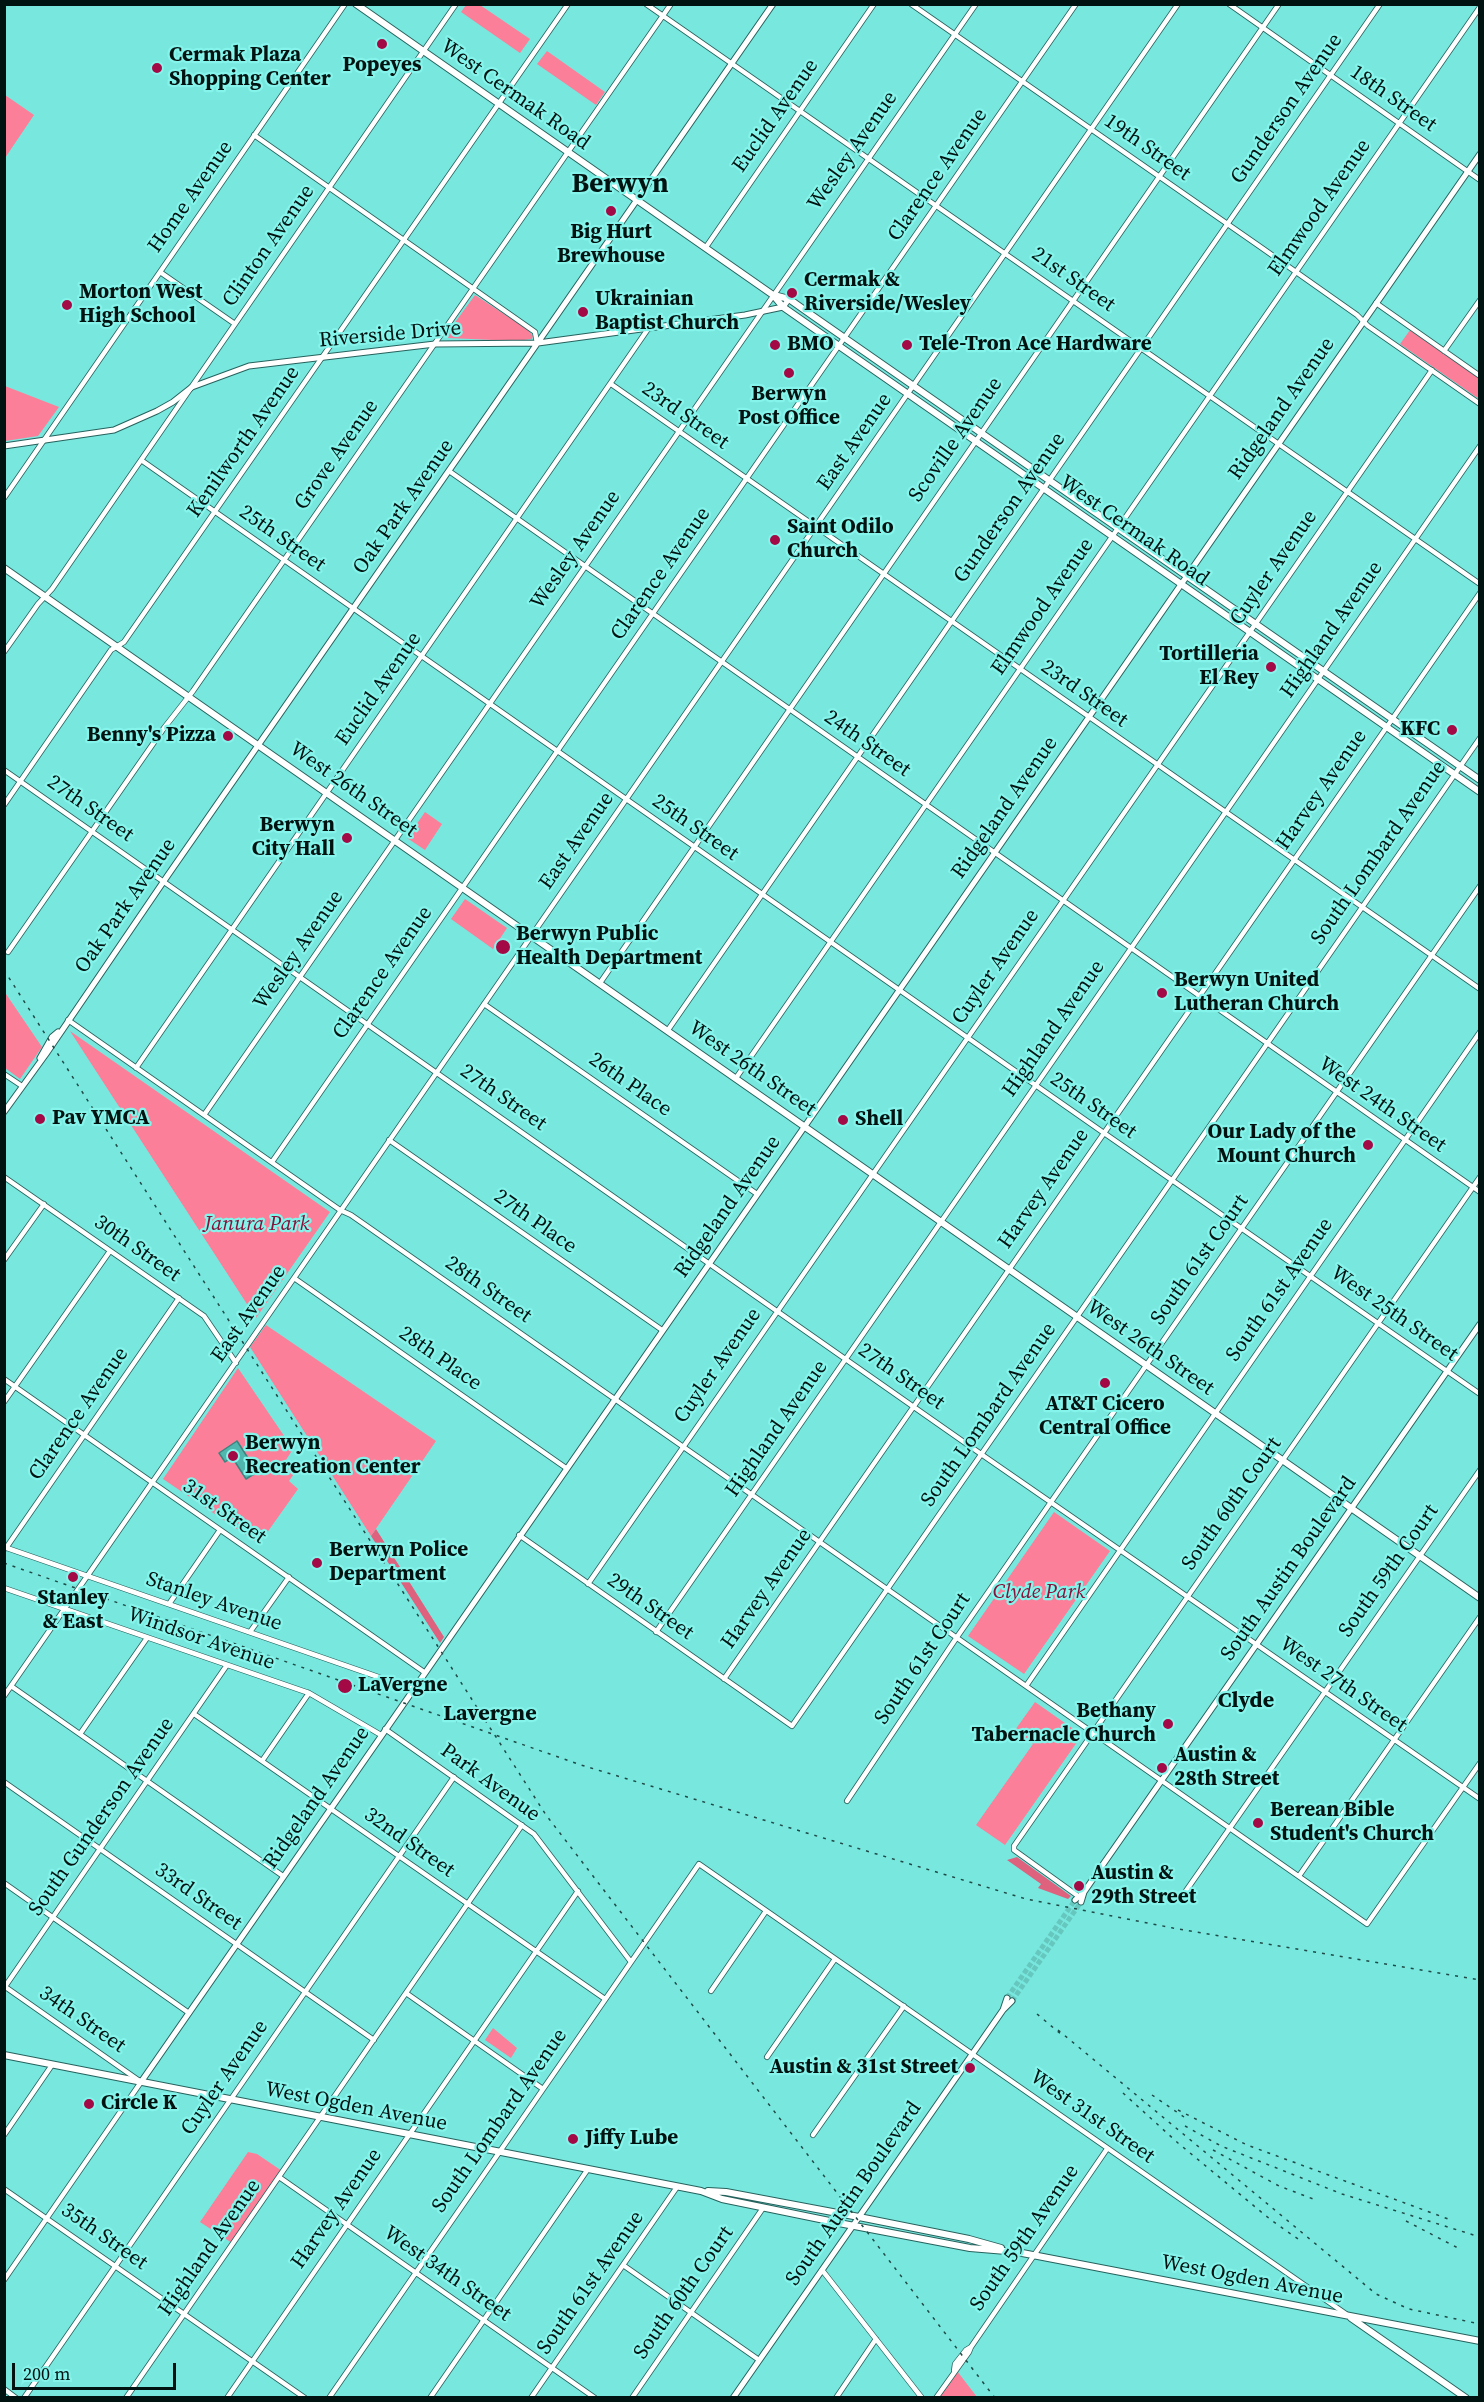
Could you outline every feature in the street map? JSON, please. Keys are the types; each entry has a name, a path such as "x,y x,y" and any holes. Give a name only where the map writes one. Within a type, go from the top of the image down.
{"main road":[{"name":"West Cermak Road","path":"356,4 773,295 783,307 1479,792"},
{"name":"West Cermak Road","path":"773,295 789,299 1479,780"},
{"name":"West 26th Street","path":"4,568 1479,1598"},
{"name":"West Ogden Avenue","path":"4,2055 677,2187 726,2192 859,2217 969,2239 1018,2252 1479,2341"},
{"name":"West Ogden Avenue","path":"701,2191 722,2199 853,2226 970,2248 1018,2252"},
{"name":"West 31st Street","path":"1348,2316 1466,2397"}],"street":[{"name":"Home Avenue","path":"4,498 345,4"},
{"name":"Clinton Avenue","path":"4,652 192,387 456,4"},
{"name":"Kenilworth Avenue","path":"4,805 111,650 124,642 568,4"},
{"name":"21st Street","path":"646,4 1479,584"},
{"name":"Grove Avenue","path":"8,952 671,4"},
{"name":"Oak Park Avenue","path":"4,1112 38,1063 47,1044 62,1029 773,4"},
{"name":"Euclid Avenue","path":"705,247 874,4"},
{"name":"19th Street","path":"911,4 1160,176 1479,404"},
{"name":"Wesley Avenue","path":"204,1115 976,4"},
{"name":"Clarence Avenue","path":"272,1162 1076,4"},
{"name":"East Avenue","path":"4,1696 1178,4"},
{"name":"18th Street","path":"1229,4 1479,180"},
{"name":"Scoville Avenue","path":"600,983 1279,4"},
{"name":"Gunderson Avenue","path":"668,1030 1380,4"},
{"name":"Elmwood Avenue","path":"736,1078 1479,7"},
{"path":"254,135 535,332 537,343"},
{"name":"Ridgeland Avenue","path":"4,2280 1479,154"},
{"path":"160,272 235,324"},
{"path":"783,307 789,299"},
{"path":"1444,351 1479,300"},
{"path":"1376,303 1479,376"},
{"name":"Riverside Drive","path":"4,446 114,430 173,402 192,387 249,366 435,344 537,343 648,329 783,307"},
{"name":"Euclid Avenue","path":"136,1068 648,329"},
{"name":"Cuyler Avenue","path":"588,1584 1432,370"},
{"name":"23rd Street","path":"610,384 1479,989"},
{"name":"Highland Avenue","path":"656,1632 1479,446"},
{"name":"25th Street","path":"141,460 1171,1181"},
{"name":"24th Street","path":"449,471 1267,1044"},
{"name":"Harvey Avenue","path":"724,1679 1479,593"},
{"name":"South Lombard Avenue","path":"792,1726 1479,738"},
{"name":"27th Street","path":"4,770 981,1454"},
{"name":"South 61st Court","path":"847,1801 957,1637 1479,886"},
{"name":"26th Place","path":"484,1004 757,1194"},
{"name":"28th Street","path":"68,1020 340,1210 360,1221 1367,1924 1462,1787"},
{"name":"South 61st Avenue","path":"1026,1686 1479,1032"},
{"name":"West 24th Street","path":"1267,1044 1479,1192"},
{"path":"4,1074 22,1086"},
{"name":"27th Place","path":"389,1140 662,1330"},
{"name":"30th Street","path":"4,1177 204,1316 236,1362"},
{"name":"South 60th Court","path":"1078,1899 1014,1850 1479,1177"},
{"name":"West 25th Street","path":"1171,1181 1479,1394"},
{"path":"4,1260 44,1204"},
{"path":"4,1402 110,1251"},
{"name":"28th Place","path":"294,1278 566,1468"},
{"name":"Clarence Avenue","path":"5,1548 179,1298"},
{"name":"South Austin Boulevard","path":"1078,1899 1479,1324"},
{"name":"31st Street","path":"4,1379 424,1672"},
{"name":"West 27th Street","path":"981,1454 1479,1799"},
{"name":"South 59th Court","path":"1181,1898 1479,1470"},
{"path":"169,1604 220,1530"},
{"name":"29th Street","path":"519,1535 792,1726"},
{"name":"Stanley Avenue","path":"5,1548 413,1689"},
{"path":"250,1632 289,1577"},
{"name":"Windsor Avenue","path":"4,1588 309,1694 381,1735"},
{"path":"1299,1876 1479,1617"},
{"path":"80,1734 147,1638"},
{"name":"South Gunderson Avenue","path":"5,1987 227,1665"},
{"path":"11,1686 283,1876"},
{"path":"262,1761 309,1694"},
{"name":"32nd Street","path":"194,1714 605,1999"},
{"name":"Park Avenue","path":"385,1729 534,1834 631,1962"},
{"path":"1462,1787 1479,1763"},
{"name":"Cuyler Avenue","path":"24,2397 454,1777"},
{"name":"33rd Street","path":"4,1782 374,2040"},
{"name":"Highland Avenue","path":"126,2397 522,1825"},
{"name":"South Lombard Avenue","path":"328,2397 699,1864"},
{"name":"West 31st Street","path":"699,1864 1348,2316"},
{"path":"4,1883 189,2013"},
{"name":"Harvey Avenue","path":"226,2397 578,1891"},
{"path":"711,1991 766,1911"},
{"path":"767,2057 835,1959"},
{"name":"34th Street","path":"5,1987 141,2082"},
{"path":"406,1993 543,2089"},
{"name":"South Austin Boulevard","path":"733,2397 1010,2000"},
{"path":"813,2135 904,2006"},
{"path":"4,2134 52,2065"},
{"name":"South 59th Avenue","path":"936,2397 954,2371 960,2357 971,2347 1107,2149"},
{"path":"430,2397 588,2169"},
{"name":"West 34th Street","path":"279,2177 596,2397"},
{"name":"South 61st Avenue","path":"531,2397 677,2187"},
{"name":"35th Street","path":"4,2189 305,2397"},
{"name":"South 60th Court","path":"632,2397 763,2208"},
{"path":"623,2265 759,2360"},
{"path":"822,2270 922,2397"},
{"path":"836,2397 876,2339"},
{"path":"4,2389 16,2397"}],"green space":[{"path":"466,5 480,5 530,39 520,53 461,12"},
{"path":"547,51 605,92 596,105 537,64"},
{"path":"4,95 34,115 5,158"},
{"path":"475,295 527,329 533,336 532,339 515,341 448,338 448,332"},
{"path":"1410,330 1479,378 1479,399 1400,344"},
{"path":"5,386 59,407 38,436 5,441"},
{"path":"425,812 442,824 425,850 407,838"},
{"path":"465,899 507,928 493,949 451,919"},
{"path":"4,991 42,1047 20,1079 5,1068"},
{"name":"Janura Park","path":"70,1031 330,1212 256,1318"},
{"path":"266,1325 436,1441 371,1536 250,1347"},
{"name":"Berwyn Recreation Center","path":"238,1368 293,1449 284,1463 297,1462 300,1465 289,1481 298,1489 259,1544 163,1479"},
{"name":"Clyde Park","path":"1054,1512 1110,1551 1024,1674 968,1636"},
{"path":"1035,1702 1082,1735 1005,1845 976,1825 1033,1744 1015,1730"},
{"path":"493,2028 517,2048 511,2058 485,2040"},
{"path":"248,2152 257,2154 282,2171 232,2243 200,2222"},
{"path":"957,2371 977,2397 939,2398"}],"shaded area":[{"path":"376,1529 444,1637 440,1643 371,1536"},
{"path":"1017,1857 1071,1896 1068,1899 1038,1888 1041,1884 1007,1860"}],"water":[{"path":"237,1441 257,1472 246,1479 232,1457 225,1462 219,1453"}],"tunnel":[{"path":"1007,1998 1075,1900"},
{"path":"1012,2001 1081,1902"}],"railway":[{"path":"4,970 546,1815 995,2398"},
{"path":"4,1563 581,1765 1026,1899 1173,1928 1480,1980"},
{"path":"1037,2014 1062,2035"},
{"path":"1058,2030 1376,2294 1409,2309 1480,2324"},
{"path":"1123,2093 1178,2143 1271,2220 1298,2239"},
{"path":"1152,2095 1184,2117"},
{"path":"1178,2110 1247,2145 1451,2220"},
{"path":"1185,2126 1221,2146 1342,2194 1480,2237"},
{"path":"1213,2150 1279,2186 1316,2200"},
{"path":"1406,2221 1458,2248"}],"place":[{"name":"Popeyes","path":"382,44"},
{"name":"Cermak Plaza Shopping Center","path":"157,68"},
{"name":"Big Hurt Brewhouse","path":"611,211"},
{"name":"Cermak & Riverside/Wesley","path":"792,293"},
{"name":"Morton West High School","path":"67,305"},
{"name":"Ukrainian Baptist Church","path":"583,312"},
{"name":"BMO","path":"775,345"},
{"name":"Tele-Tron Ace Hardware","path":"907,345"},
{"name":"Berwyn Post Office","path":"789,373"},
{"name":"Saint Odilo Church","path":"775,540"},
{"name":"Tortilleria El Rey","path":"1271,667"},
{"name":"KFC","path":"1452,730"},
{"name":"Benny's Pizza","path":"228,736"},
{"name":"Berwyn City Hall","path":"347,838"},
{"name":"Berwyn Public Health Department","path":"503,947"},
{"name":"Berwyn United Lutheran Church","path":"1162,993"},
{"name":"Pav YMCA","path":"40,1119"},
{"name":"Shell","path":"843,1120"},
{"name":"Our Lady of the Mount Church","path":"1368,1145"},
{"name":"AT&T Cicero Central Office","path":"1105,1383"},
{"name":"Berwyn Recreation Center","path":"233,1456"},
{"name":"Berwyn Police Department","path":"317,1563"},
{"name":"Stanley & East","path":"73,1577"},
{"name":"LaVergne","path":"345,1686"},
{"name":"Bethany Tabernacle Church","path":"1168,1724"},
{"name":"Austin & 28th Street","path":"1162,1768"},
{"name":"Berean Bible Student's Church","path":"1258,1823"},
{"name":"Austin & 29th Street","path":"1079,1886"},
{"name":"Austin & 31st Street","path":"970,2068"},
{"name":"Circle K","path":"89,2104"},
{"name":"Jiffy Lube","path":"573,2139"}],"district":[{"name":"Berwyn","path":"620,185"},
{"name":"Clyde","path":"1246,1701"},
{"name":"Lavergne","path":"490,1714"}]}
